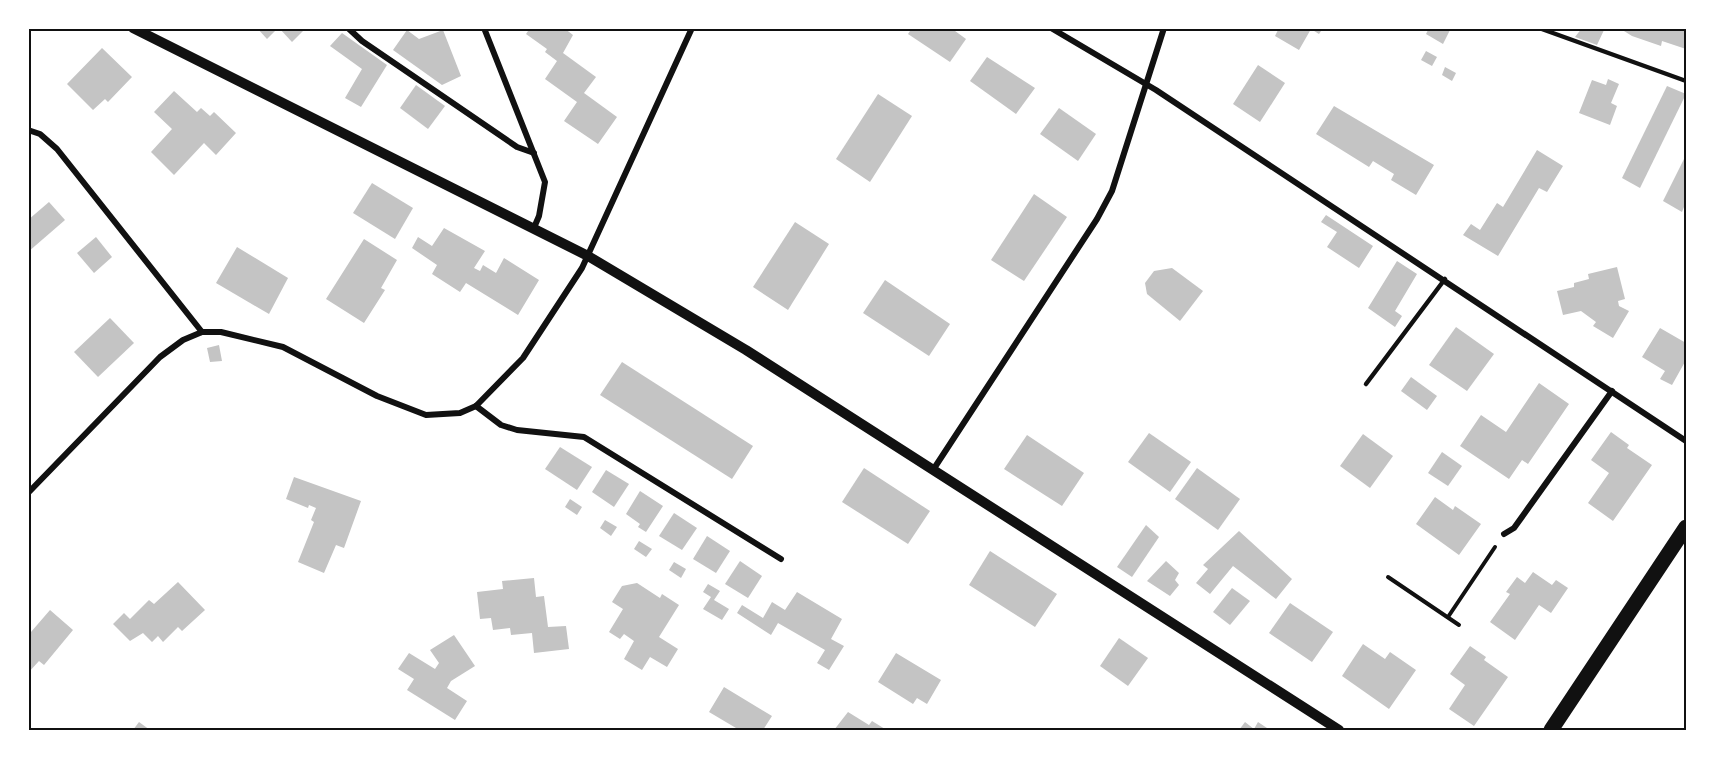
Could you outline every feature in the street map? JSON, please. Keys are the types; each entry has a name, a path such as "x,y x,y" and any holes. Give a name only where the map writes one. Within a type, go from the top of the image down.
{"main road":[{"path":"1551,730 1686,527"}],"street":[{"path":"133,28 588,256 746,350 1339,730"},
{"path":"348,28 362,41 517,147 534,153"},
{"path":"484,28 544,182 539,216 533,230"},
{"path":"28,493 160,357 183,340 202,332 243,336 283,347 377,396 426,415 444,416 460,413 476,405 523,358 588,256 692,28"},
{"path":"1051,28 1146,84 1445,279 1686,441"},
{"path":"933,471 1097,219 1112,191 1164,28"},
{"path":"28,130 40,134 57,149 202,332"},
{"path":"1504,534 1514,528 1612,391"},
{"path":"476,405 501,425 517,430 584,437 781,559"}],"lane":[{"path":"1539,28 1686,81"},
{"path":"1366,384 1445,279"}],"path":[{"path":"1448,617 1504,534"},
{"path":"1388,577 1459,625"}],"building":[{"path":"257,28 278,28 267,39"},
{"path":"279,28 306,28 292,42"},
{"path":"530,28 564,28 573,35 563,53 596,77 584,93 617,117 598,144 564,121 577,102 545,79 557,61 545,52 547,49 526,34"},
{"path":"912,28 951,28 966,39 950,62 908,34"},
{"path":"1279,28 1323,28 1319,34 1311,29 1299,50 1275,36"},
{"path":"1429,28 1451,28 1443,44 1426,34"},
{"path":"1582,28 1604,30 1597,45 1575,37"},
{"path":"1625,28 1686,28 1686,49 1662,41 1661,46 1632,36 1624,31"},
{"path":"407,30 419,39 443,30 461,76 442,85 393,50"},
{"path":"342,33 387,65 361,107 345,98 362,69 330,46"},
{"path":"102,48 132,77 108,102 105,99 93,110 67,84"},
{"path":"1426,51 1437,57 1432,66 1421,60"},
{"path":"987,57 1035,88 1016,114 970,81"},
{"path":"1258,65 1285,83 1260,122 1233,104"},
{"path":"1445,67 1456,73 1452,81 1442,75"},
{"path":"1608,79 1619,84 1611,103 1617,106 1610,125 1579,113 1592,80 1606,85"},
{"path":"416,85 445,106 428,129 400,108"},
{"path":"1667,86 1686,94 1640,188 1622,178"},
{"path":"174,91 197,112 201,108 210,116 214,112 236,133 216,155 204,143 174,175 151,152 172,129 154,112"},
{"path":"878,94 912,116 870,182 836,159"},
{"path":"1334,106 1434,165 1416,195 1391,180 1394,174 1373,161 1369,167 1316,134"},
{"path":"1059,108 1096,134 1078,161 1040,134"},
{"path":"1537,150 1563,166 1547,192 1539,188 1498,256 1463,235 1471,224 1480,230 1497,203 1503,207"},
{"path":"1686,155 1686,202 1682,212 1663,201"},
{"path":"372,183 413,208 395,239 353,213"},
{"path":"1034,194 1067,217 1024,281 991,260"},
{"path":"49,202 65,220 28,252 28,220"},
{"path":"1326,215 1373,246 1359,268 1327,247 1337,232 1321,222"},
{"path":"795,222 829,244 788,310 753,287"},
{"path":"444,228 485,251 474,268 480,271 483,265 496,273 504,258 539,280 518,315 466,283 460,292 432,274 437,265 412,248 418,237 432,246"},
{"path":"96,237 112,257 94,273 77,253"},
{"path":"364,239 397,260 381,288 385,290 364,323 326,299"},
{"path":"237,247 288,278 269,314 216,283"},
{"path":"1397,261 1417,274 1395,311 1402,316 1395,327 1368,308"},
{"path":"1617,267 1625,299 1618,301 1619,306 1629,311 1613,338 1593,326 1596,322 1581,311 1563,315 1557,291 1574,287 1574,283 1589,279 1588,274"},
{"path":"1172,268 1203,291 1180,321 1147,294 1145,283 1154,271"},
{"path":"885,280 950,324 929,356 863,313"},
{"path":"110,318 134,343 98,377 74,352"},
{"path":"1456,327 1494,354 1467,391 1429,365"},
{"path":"1660,328 1686,343 1686,360 1672,385 1660,379 1665,371 1642,357"},
{"path":"219,345 222,361 210,362 207,348"},
{"path":"622,362 753,446 732,479 600,395"},
{"path":"1411,377 1437,396 1427,410 1401,391"},
{"path":"1539,383 1569,404 1528,464 1522,460 1509,479 1460,446 1481,415 1506,432"},
{"path":"1611,432 1629,445 1627,448 1652,465 1613,521 1588,503 1609,473 1591,460"},
{"path":"1149,433 1191,462 1170,492 1128,462"},
{"path":"1363,434 1393,456 1370,488 1340,466"},
{"path":"1027,435 1084,473 1062,506 1004,469"},
{"path":"560,447 592,467 577,490 545,469"},
{"path":"1442,452 1462,466 1448,486 1428,473"},
{"path":"864,468 930,511 908,544 842,502"},
{"path":"1197,468 1240,499 1218,530 1175,499"},
{"path":"606,470 629,484 614,507 592,492"},
{"path":"294,477 361,501 344,548 336,545 324,573 298,562 314,522 311,520 316,508 309,505 308,508 286,499"},
{"path":"640,491 663,506 646,532 638,527 640,524 626,514"},
{"path":"1435,497 1453,510 1455,506 1481,524 1459,555 1416,524"},
{"path":"570,499 582,507 577,515 565,507"},
{"path":"674,513 697,528 682,550 659,536"},
{"path":"605,520 617,527 611,536 600,528"},
{"path":"1146,525 1159,537 1132,577 1117,567"},
{"path":"1239,531 1292,579 1276,599 1233,566 1210,594 1196,583 1208,569 1203,565"},
{"path":"707,536 730,551 716,573 693,559"},
{"path":"639,541 652,549 646,557 634,549"},
{"path":"990,551 1057,594 1035,627 969,585"},
{"path":"740,561 762,576 748,598 725,584"},
{"path":"1166,561 1179,573 1175,580 1179,585 1170,596 1147,581"},
{"path":"674,562 686,569 681,578 669,570"},
{"path":"1533,572 1552,585 1556,580 1568,588 1551,613 1539,605 1515,640 1490,622 1510,594 1506,592 1517,577 1525,583"},
{"path":"534,578 536,597 544,596 548,627 566,626 569,649 534,653 532,633 511,635 510,628 493,630 491,618 480,619 477,592 503,589 502,581"},
{"path":"178,582 205,610 182,631 178,627 163,642 158,636 152,642 143,633 130,641 113,624 124,613 130,619 149,600 154,604"},
{"path":"637,583 660,598 662,594 679,605 659,637 678,649 667,667 650,657 642,670 624,659 634,641 624,634 620,639 609,632 623,609 612,602 622,586"},
{"path":"708,584 720,591 714,600 729,609 722,620 703,609 711,597 703,592"},
{"path":"1232,588 1250,601 1230,625 1213,612"},
{"path":"797,592 842,619 831,639 844,646 829,670 817,663 825,650 778,623 771,635 737,613 742,605 763,618 772,602 785,610"},
{"path":"1290,603 1333,632 1312,662 1269,633"},
{"path":"50,610 73,630 44,665 39,661 28,673 28,630 31,632"},
{"path":"454,635 475,666 451,681 447,688 467,701 455,720 407,690 414,679 398,669 409,653 435,669 439,663 430,650"},
{"path":"1119,638 1148,658 1128,686 1100,666"},
{"path":"1363,644 1385,659 1390,652 1416,670 1389,709 1342,676"},
{"path":"1470,646 1486,657 1484,660 1508,677 1474,726 1449,709 1465,685 1450,674"},
{"path":"896,653 941,680 927,704 917,698 913,704 878,682"},
{"path":"724,687 772,716 763,730 735,730 736,728 709,712"},
{"path":"848,712 869,725 872,721 885,729 834,730"},
{"path":"139,722 150,730 133,730"},
{"path":"1245,722 1254,729 1258,722 1270,730 1239,730"}]}
